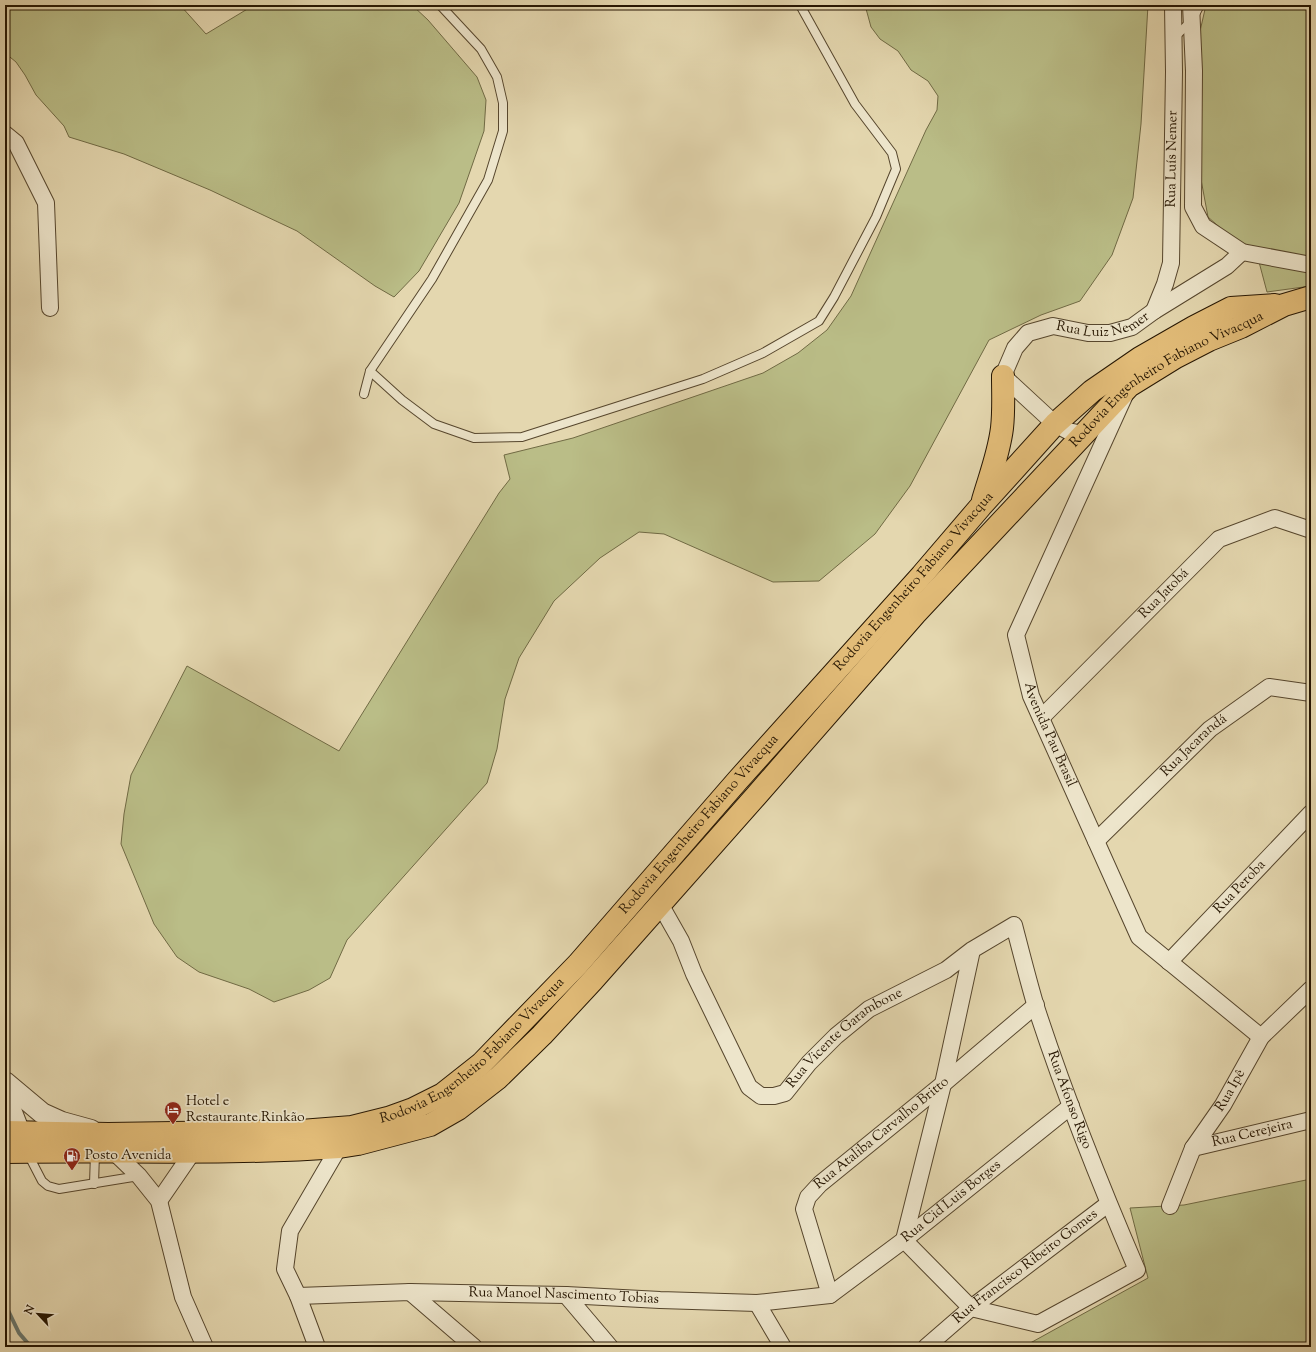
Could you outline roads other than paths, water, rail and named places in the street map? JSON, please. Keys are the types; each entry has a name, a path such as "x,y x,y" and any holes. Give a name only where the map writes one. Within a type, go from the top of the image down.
{"highway":[{"name":"Rodovia Engenheiro Fabiano Vivacqua","path":"5,1152 17,1134 105,1145 192,1153 339,1147 358,1144 430,1125 458,1109 498,1078 542,1035 593,980 915,614 1129,386 1176,357 1210,340 1241,327 1284,305 1311,297"},
{"name":"Rodovia Engenheiro Fabiano Vivacqua","path":"105,1145 344,1128 388,1118 413,1109 443,1094 481,1064 578,964 738,780 1055,424 1092,391 1140,358 1194,327 1231,308 1284,305"},
{"path":"981,506 997,454 1002,430 1003,376"},
{"path":"915,614 922,575"},
{"path":"738,780 756,796"},
{"path":"578,964 593,980"}],"street":[{"name":"Rua Luís Nemer","path":"1154,311 1165,284 1170,262 1174,38 1173,5"},
{"name":"Rua Luís Nemer","path":"1192,13 1194,71 1193,207 1203,226 1242,252"},
{"path":"5,134 16,143 46,203 50,308"},
{"path":"1242,252 1311,266"},
{"name":"Rua Luiz Nemer","path":"1003,376 1015,348 1028,333 1053,326 1088,334 1110,333 1132,327 1154,311 1227,266 1242,252"},
{"path":"1003,376 1055,424 1068,431 1083,434"},
{"name":"Avenida Pau Brasil","path":"1129,386 1016,635 1031,696 1139,936 1261,1037"},
{"name":"Rua Jatobá","path":"1041,718 1219,539 1275,518 1311,530"},
{"name":"Rua Jacarandá","path":"1096,841 1210,729 1269,687 1311,694"},
{"name":"Rua Peroba","path":"1169,962 1311,813"},
{"name":"Rua Vicente Garambone","path":"660,904 681,941 694,974 749,1087 761,1096 774,1096 785,1093 809,1064 836,1036 869,1009 946,970 972,950 1014,925"},
{"name":"Rua Afonso Rigo","path":"971,1308 1038,1324 1137,1270 1108,1204 1071,1106 1036,1005 1014,925"},
{"path":"971,1308 904,1240 943,1084 972,950"},
{"name":"Rua Ipê","path":"1170,1206 1193,1148 1223,1105 1261,1037 1311,989"},
{"name":"Rua Ataliba Carvalho Britto","path":"830,1295 804,1209 808,1197 820,1184 943,1084 1036,1005"},
{"path":"5,1082 42,1113 105,1145 139,1176 159,1201 183,1297 205,1347"},
{"path":"5,1094 17,1134 42,1113"},
{"name":"Rua Cid Luis Borges","path":"830,1295 904,1240 1071,1106"},
{"name":"Rua Cerejeira","path":"1193,1148 1311,1120"},
{"path":"317,1347 286,1269 290,1231 339,1147"},
{"path":"159,1201 192,1153"},
{"name":"Rua Francisco Ribeiro Gomes","path":"926,1347 971,1308 1108,1204"},
{"path":"410,1292 474,1347"},
{"name":"Rua Manoel Nascimento Tobias","path":"298,1296 410,1292 566,1295 757,1303 830,1295"},
{"path":"566,1295 610,1347"},
{"path":"757,1303 783,1347"}],"lane":[{"path":"364,394 370,371 432,279 488,180 503,131 503,103 497,77 482,49 440,5"},
{"path":"370,371 402,400 434,424 474,438 522,437 702,379 763,353 819,321 834,298 876,218 896,169 892,153 855,104 800,5"},
{"path":"1174,38 1192,13 1200,5"},
{"path":"17,1134 42,1181 48,1186 59,1189 139,1176"},
{"path":"94,1184 105,1145"}],"waterway":[{"path":"5,1304 19,1333 31,1347"}],"place":[{"name":"Hotel e Restaurante Rinkão","path":"173,1125"},
{"name":"Posto Avenida","path":"72,1171"}]}
